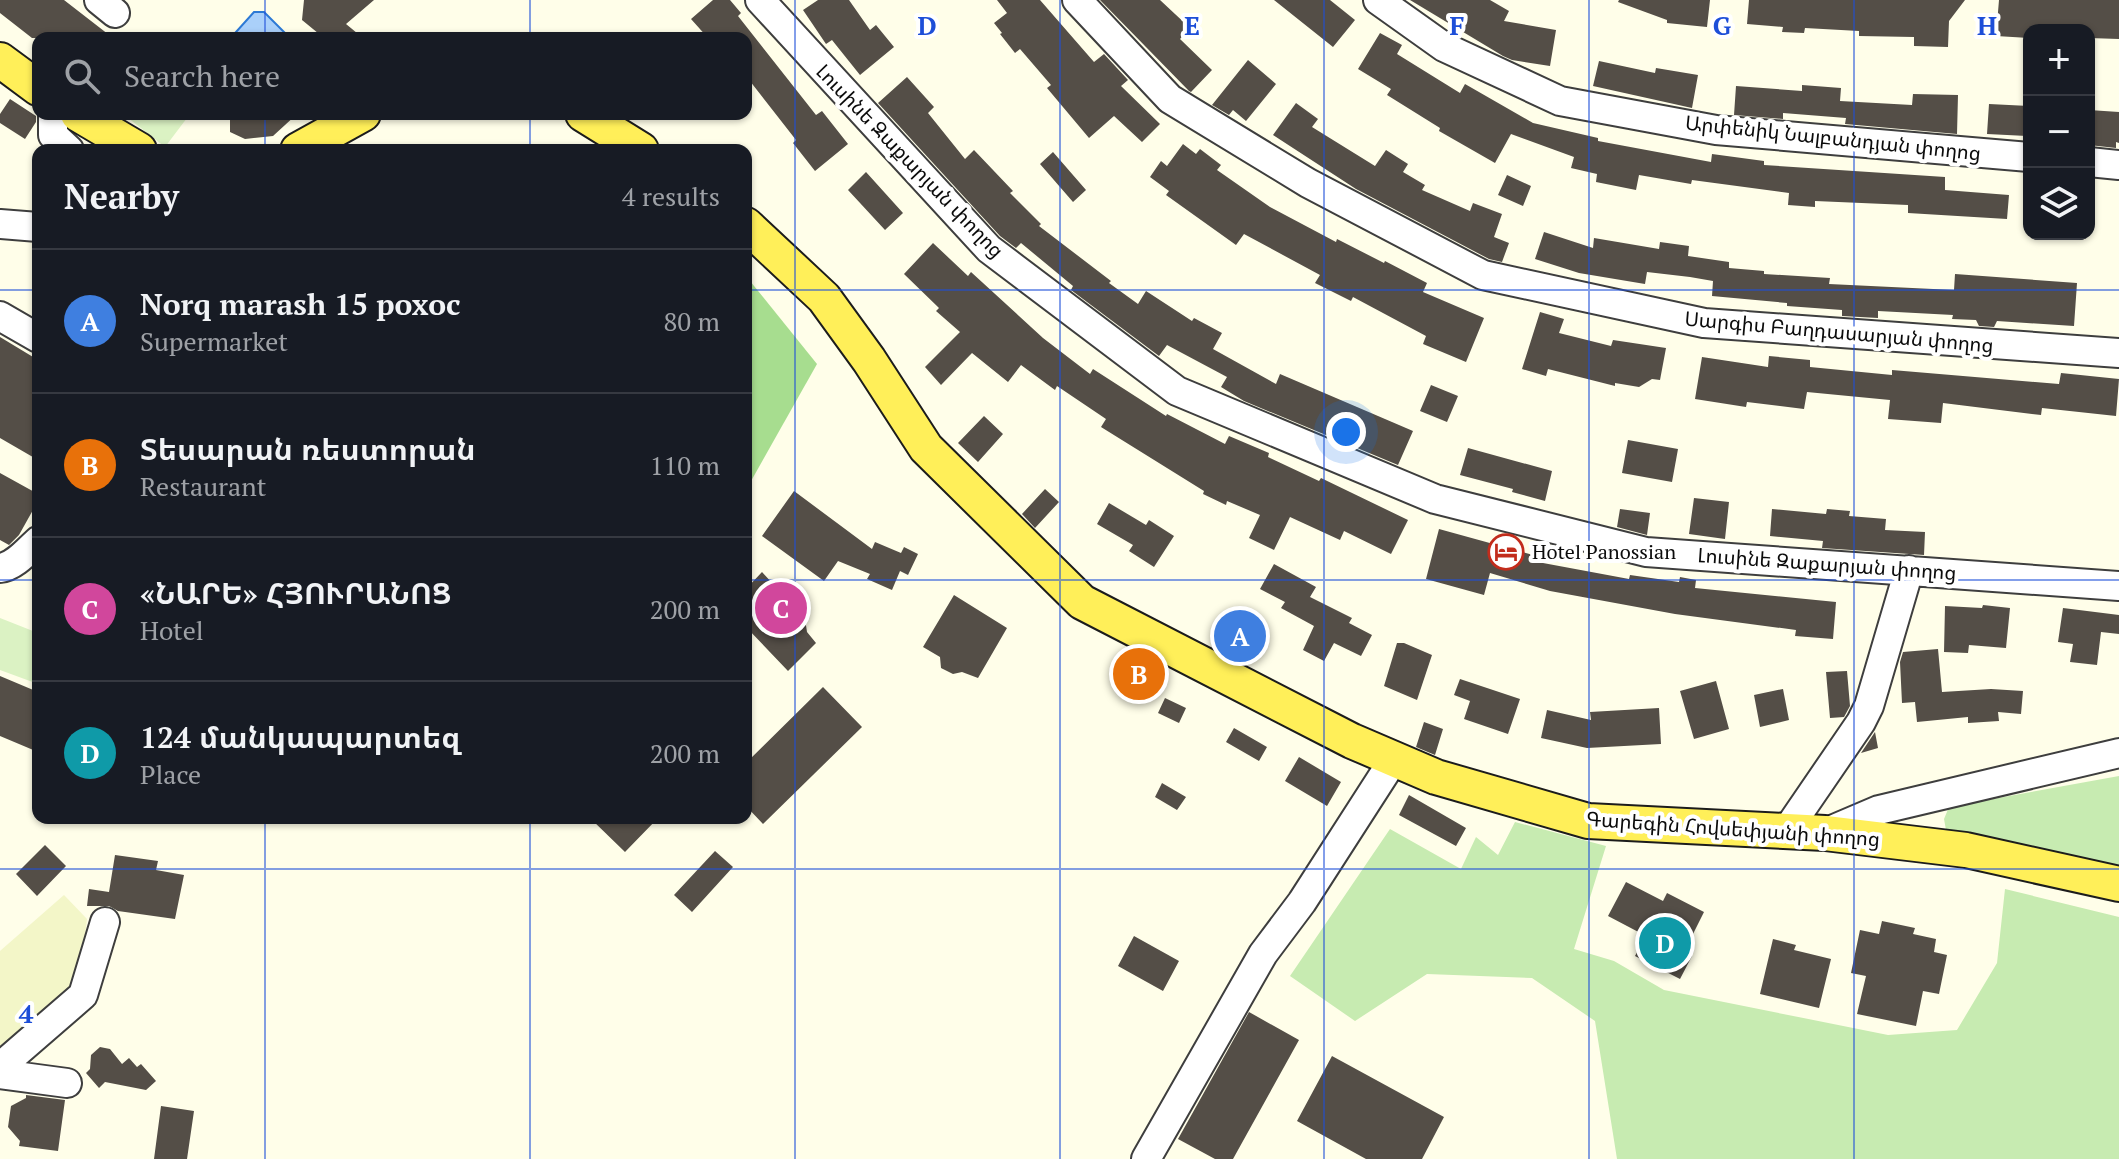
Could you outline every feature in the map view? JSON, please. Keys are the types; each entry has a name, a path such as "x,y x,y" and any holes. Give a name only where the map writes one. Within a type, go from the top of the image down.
{"main road":[{"path":"0,60 32,84"},
{"path":"88,120 129,144"},
{"path":"309,144 352,120"},
{"path":"593,120 631,144"},
{"name":"Գարեգին Հովսեփյանի փողոց","path":"752,231 824,298 926,448 1082,602 1282,707 1436,777 1588,821 1825,833 1966,850 2119,884"}],"street":[{"name":"Լուսինե Զաքարյան փողոց","path":"760,0 989,249 1177,391 1435,499 1646,552 2119,586"},
{"name":"Սարգիս Բաղդասարյան փողոց","path":"1077,0 1170,99 1308,183 1483,275 1704,323 2119,353"},
{"name":"Արփենիկ Նալբանդյան փողոց","path":"1378,0 1444,47 1560,101 1716,130 2023,156"},
{"path":"53,120 53,135 63,144"},
{"path":"2095,163 2119,165"},
{"path":"0,224 32,227"},
{"path":"0,316 32,335"},
{"path":"0,568 7,567 32,547"},
{"path":"1785,833 1869,706 1909,570"},
{"path":"1825,833 1879,810 2119,753"},
{"path":"1146,1159 1263,954 1302,902 1394,759"},
{"path":"0,1067 83,995 105,922"},
{"path":"0,1074 67,1083"}],"green space":[{"path":"131,120 185,120 167,144 161,144"},
{"path":"752,283 817,364 752,479"},
{"path":"0,618 32,631 32,682 0,670"},
{"path":"2119,776 2119,869 1946,830 1944,819 1949,807"},
{"path":"1515,822 1606,846 1574,949 1614,961 1664,990 1888,1035 1957,1030 1997,963 2005,889 2119,917 2119,1159 1617,1159 1595,1021 1532,978 1427,974 1355,1021 1290,976 1390,829 1461,869 1476,837 1498,855"},
{"path":"64,895 87,919 80,979 0,1058 0,951"}],"water":[{"path":"254,12 264,12 284,32 236,32"}],"building":[{"path":"0,0 64,0 105,32 32,32 32,38 0,13"},
{"path":"304,0 374,0 346,24 356,32 317,32 302,20"},
{"path":"713,0 730,0 751,32 703,32 691,19"},
{"path":"818,0 849,0 870,30 876,25 894,47 860,75 832,40 826,44 803,10"},
{"path":"997,0 1040,0 1094,62 1104,54 1128,80 1121,86 1160,124 1142,142 1114,116 1089,138 1047,88 1051,85 1020,49 1015,53 1000,34 994,23 1007,13"},
{"path":"1100,0 1160,0 1190,28 1180,39 1212,70 1189,91"},
{"path":"1274,0 1330,0 1355,20 1333,47"},
{"path":"1410,0 1490,0 1509,11 1504,21 1556,30 1550,66 1503,56"},
{"path":"1619,0 1710,0 1707,27 1667,23 1667,20"},
{"path":"1749,0 1965,0 1949,21 1948,47 1914,46 1914,37 1859,36 1859,31 1805,28 1804,33 1782,32 1783,27 1747,24"},
{"path":"1999,0 2119,0 2119,39 2095,38 2095,24 2023,24 2023,38 1996,36"},
{"path":"1380,33 1402,45 1397,54 1460,93 1465,84 1533,123 1598,138 1598,141 1711,162 1712,154 1764,161 1764,165 1945,177 1945,190 2009,195 2007,219 1908,213 1908,205 1815,201 1815,207 1788,205 1789,193 1692,180 1691,184 1639,175 1636,190 1596,182 1597,174 1571,168 1574,157 1511,134 1495,163 1439,131 1440,128 1387,95 1391,89 1358,69"},
{"path":"752,34 816,115 822,111 848,144 815,171 793,143 796,140 752,84"},
{"path":"1248,60 1276,84 1246,121 1233,110 1229,115 1212,105"},
{"path":"1599,61 1655,73 1656,68 1698,75 1692,108 1593,86"},
{"path":"907,77 934,107 928,113 965,159 974,150 1013,191 1010,193 1041,224 1039,226 1111,281 1109,283 1138,304 1146,291 1192,321 1194,318 1222,333 1213,349 1276,384 1280,374 1413,431 1398,465 1244,401 1221,387 1227,377 1167,345 1159,356 1071,290 1073,286 1021,243 1016,248 1000,236 878,103"},
{"path":"1802,85 1841,88 1840,101 1912,105 1913,94 1958,95 1957,134 1845,124 1846,118 1783,113 1783,119 1734,115 1736,86 1802,91"},
{"path":"10,99 32,113 32,120 36,122 25,139 0,123 0,114"},
{"path":"1296,103 1318,119 1312,127 1375,166 1386,150 1408,164 1403,172 1425,185 1422,190 1470,211 1473,203 1502,214 1494,237 1509,243 1502,262 1489,259 1356,189 1273,135"},
{"path":"1989,104 2023,106 2023,136 1987,134"},
{"path":"2095,110 2119,112 2119,143 2116,142 2116,148 2095,146"},
{"path":"230,120 290,120 273,136 245,139 230,132"},
{"path":"1183,144 1196,154 1200,149 1221,165 1217,170 1270,207 1336,242 1337,239 1385,261 1427,283 1423,292 1484,318 1466,362 1423,344 1426,336 1353,297 1351,301 1315,283 1320,275 1244,234 1236,245 1166,195 1169,191 1150,177 1161,161 1167,166"},
{"path":"1053,152 1086,190 1073,202 1040,164"},
{"path":"866,172 903,213 885,230 848,190"},
{"path":"1507,175 1531,186 1523,206 1498,195"},
{"path":"1544,232 1593,248 1594,238 1659,249 1660,242 1689,246 1688,256 1729,262 1729,268 1764,271 1764,274 1830,278 1829,284 1954,290 1955,274 2077,283 2074,326 1997,321 1994,327 1979,326 1976,320 1952,319 1953,315 1878,311 1878,318 1842,316 1842,310 1712,296 1713,281 1690,277 1647,272 1645,284 1579,273 1535,259"},
{"path":"933,243 968,276 971,272 1043,338 1090,374 1093,369 1166,416 1225,444 1229,436 1269,453 1268,457 1319,481 1321,478 1408,520 1391,554 1344,531 1340,540 1290,517 1274,550 1249,538 1260,515 1203,494 1204,491 1101,427 1106,419 1057,386 1055,390 1021,365 1008,382 972,353 941,385 925,367 960,332 936,311 939,308 904,274"},
{"path":"1540,312 1564,319 1559,333 1611,346 1613,340 1666,348 1660,380 1652,379 1639,387 1615,383 1615,386 1548,369 1546,376 1522,369"},
{"path":"0,337 32,356 32,457 0,438"},
{"path":"1769,356 1810,360 1810,367 1892,375 1892,370 2059,384 2061,373 2119,379 2116,416 2042,408 2041,415 1943,403 1941,423 1888,419 1890,400 1807,392 1804,409 1747,402 1746,407 1695,399 1702,357 1768,367"},
{"path":"1431,385 1458,396 1447,422 1420,411"},
{"path":"984,416 1003,434 978,462 958,443"},
{"path":"1628,440 1678,449 1672,482 1622,473"},
{"path":"1468,448 1552,471 1545,501 1460,475"},
{"path":"0,473 32,491 32,512 19,535 9,545 0,540"},
{"path":"1045,489 1059,502 1035,528 1022,514"},
{"path":"794,491 872,549 875,542 901,553 904,547 918,554 908,575 900,571 892,590 867,579 870,574 838,561 824,581 762,536"},
{"path":"1694,498 1729,502 1725,539 1689,534"},
{"path":"1109,503 1146,525 1149,520 1174,536 1154,567 1129,551 1133,545 1097,524"},
{"path":"1620,509 1650,513 1647,535 1617,527"},
{"path":"1772,509 1826,514 1827,509 1850,511 1849,516 1886,519 1885,530 1925,532 1924,555 1822,548 1823,541 1770,536"},
{"path":"1439,529 1544,558 1543,563 1629,579 1630,575 1679,582 1680,577 1696,580 1695,588 1836,602 1833,639 1795,636 1796,630 1675,614 1550,591 1490,573 1484,595 1426,579"},
{"path":"1274,564 1316,587 1310,597 1352,618 1349,623 1372,635 1361,656 1334,643 1324,661 1303,650 1314,626 1281,608 1285,602 1260,589"},
{"path":"762,572 805,619 807,632 816,643 788,671 752,633 752,583"},
{"path":"954,595 1007,628 978,678 962,672 953,674 941,668 940,657 923,647"},
{"path":"1983,605 2010,608 2006,648 1969,645 1968,653 1944,652 1945,606 1982,608"},
{"path":"2063,608 2119,615 2119,634 2101,632 2097,665 2070,662 2073,644 2058,642"},
{"path":"1230,641 1254,653 1248,665 1224,652"},
{"path":"1397,643 1432,655 1417,700 1384,686"},
{"path":"1938,649 1942,692 2023,691 2021,714 1998,712 1999,721 1968,723 1968,717 1917,722 1915,702 1902,703 1900,662 1903,652"},
{"path":"1847,671 1850,706 1844,717 1830,718 1826,672"},
{"path":"0,676 32,689 32,749 0,736"},
{"path":"1460,679 1520,699 1508,734 1464,719 1470,701 1454,695"},
{"path":"1716,681 1729,729 1694,739 1680,691"},
{"path":"823,687 862,727 763,824 752,812 752,757"},
{"path":"1783,689 1789,720 1760,727 1754,695"},
{"path":"1165,698 1186,708 1179,723 1158,713"},
{"path":"1659,708 1661,744 1587,748 1541,738 1547,710 1591,720 1590,712"},
{"path":"1424,722 1443,729 1435,755 1416,747"},
{"path":"1234,728 1267,747 1259,761 1226,742"},
{"path":"1875,732 1878,748 1861,753"},
{"path":"1299,757 1341,782 1327,806 1285,781"},
{"path":"1162,783 1186,797 1177,810 1155,797"},
{"path":"1409,795 1466,828 1456,846 1399,815"},
{"path":"596,824 652,824 625,852"},
{"path":"45,845 66,866 37,896 16,874"},
{"path":"715,851 733,867 692,912 674,895"},
{"path":"115,855 158,861 156,870 184,875 175,919 118,911 109,906 87,906 89,889 109,892"},
{"path":"1626,882 1663,901 1667,893 1704,912 1684,952 1692,956 1680,979 1635,956 1646,936 1608,916"},
{"path":"1882,921 1915,928 1913,934 1936,939 1934,952 1947,955 1939,994 1923,991 1916,1026 1857,1014 1866,976 1851,973 1860,930 1879,934"},
{"path":"1134,936 1179,961 1163,991 1118,966"},
{"path":"1773,939 1796,945 1794,950 1831,959 1819,1008 1760,994"},
{"path":"1249,1012 1299,1040 1233,1159 1215,1159 1178,1139"},
{"path":"100,1047 110,1049 122,1064 129,1058 137,1067 141,1064 156,1081 146,1090 105,1082 99,1088 86,1073 90,1069 91,1055"},
{"path":"1332,1056 1444,1117 1422,1159 1366,1159 1297,1121"},
{"path":"26,1095 65,1100 58,1151 19,1146 20,1141 8,1127 11,1106 26,1098"},
{"path":"161,1106 194,1111 187,1159 154,1159"}],"place":[{"name":"Hotel Panossian","path":"1506,552"},
{"name":"«ՆԱՐԵ» ՀՅՈՒՐԱՆՈՑ","path":"781,608"},
{"name":"Norq marash 15 poxoc","path":"1240,636"},
{"name":"Տեսարան ռեստորան","path":"1139,674"},
{"name":"124 մանկապարտեզ","path":"1665,943"}]}
